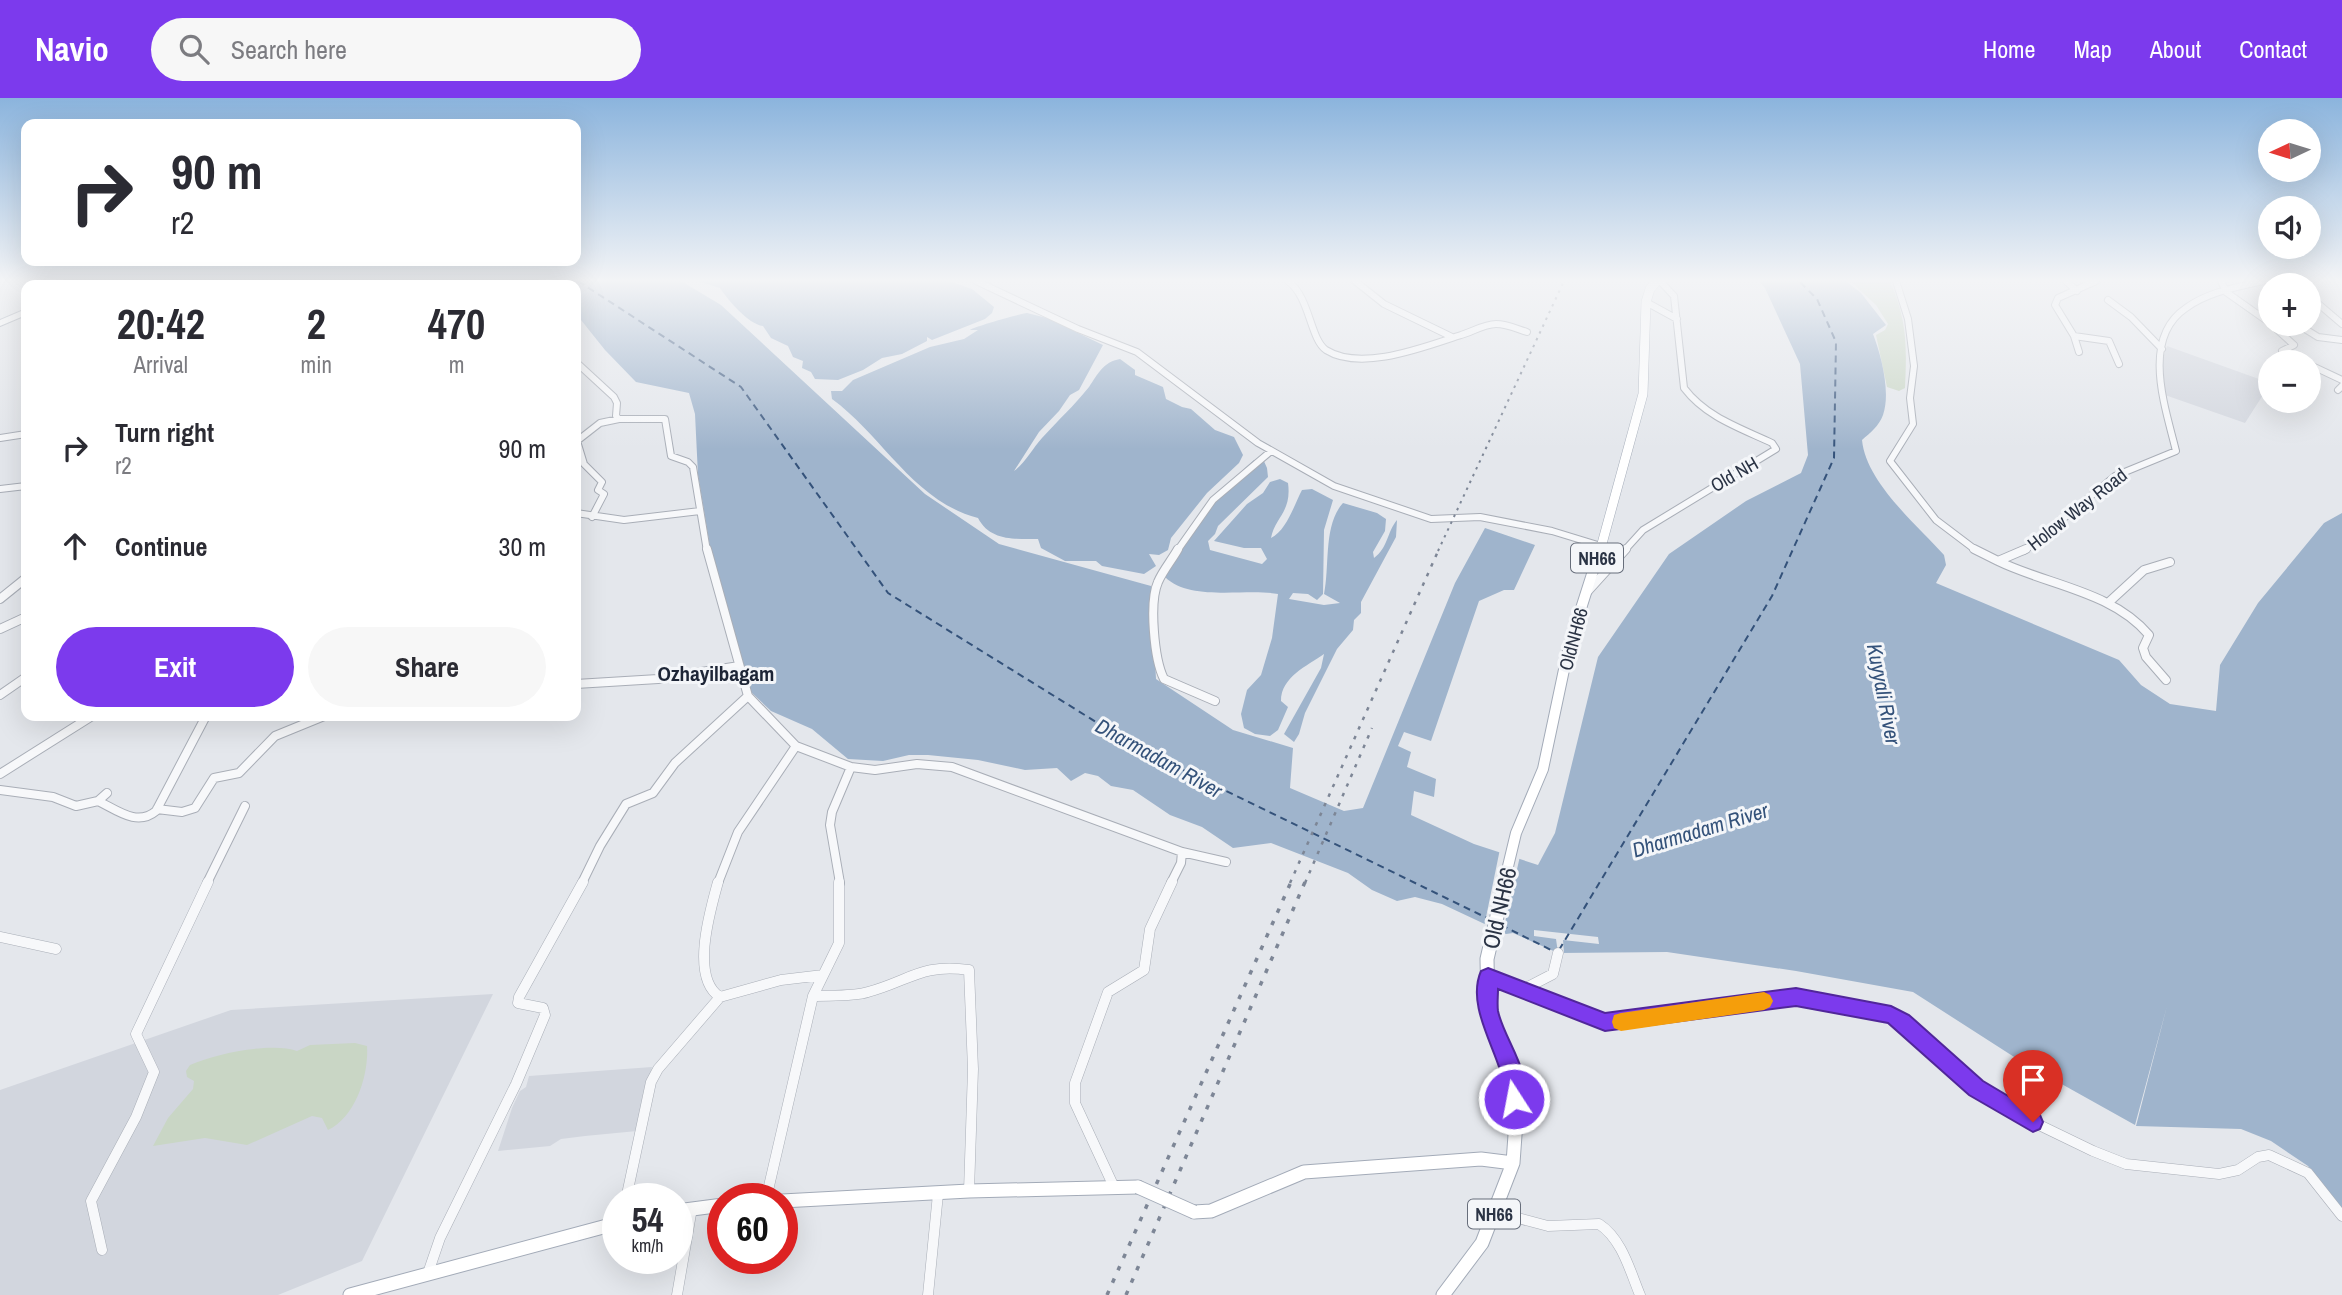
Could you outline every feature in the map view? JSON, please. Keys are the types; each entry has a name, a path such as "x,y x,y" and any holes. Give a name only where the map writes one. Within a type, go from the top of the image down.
{"main road":[{"name":"OldNH66","path":"1516,833 1543,769 1569,646 1601,546 1643,394 1645,337"},
{"name":"Old NH66","path":"1443,1295 1482,1243 1513,1163 1516,1121 1513,1076 1488,1011 1487,959 1516,833"},
{"path":"798,1200 970,1191 1138,1187 1194,1212 1211,1211 1304,1172 1481,1159 1513,1163"},
{"path":"350,1295 602,1227"}],"street":[{"path":"1099,337 1138,352 1222,418 1271,451 1334,486 1431,519 1480,517 1552,531 1601,546"},
{"path":"1318,337 1322,347 1335,355 1356,360 1376,358 1453,337"},
{"name":"Old NH","path":"1586,593 1611,570 1626,547 1643,530 1776,449 1772,443 1711,412 1690,397 1684,388 1678,337"},
{"path":"1910,337 1913,424 1890,461 1901,472 1921,503 1956,537 1974,550 2038,579 2094,595 2145,628 2149,635 2143,648 2146,657 2166,680"},
{"path":"2074,337 2079,352"},
{"path":"2080,337 2109,341 2119,364"},
{"path":"2147,337 2162,349"},
{"name":"Holow Way Road","path":"1998,561 2016,556 2033,544 2133,465 2171,455 2176,451 2164,402 2159,360 2166,337"},
{"path":"2284,350 2294,345 2285,337"},
{"path":"2315,337 2325,341 2342,340"},
{"path":"581,367 614,397 617,402 616,416 619,419"},
{"path":"2321,370 2342,380"},
{"path":"581,438 600,423 619,419 666,420 671,456 688,462 693,467 708,560 748,696 796,746 871,773 913,765 952,767 1182,852 1226,862"},
{"path":"0,438 21,435"},
{"path":"1215,701 1164,680 1158,669 1154,620 1157,584 1182,542 1213,500 1271,451"},
{"path":"581,454 584,464 602,482 598,490 604,494 592,517"},
{"path":"0,489 21,487"},
{"path":"581,514 632,520 700,511"},
{"path":"2108,603 2135,576 2158,562 2170,562"},
{"path":"0,599 21,582"},
{"path":"0,629 21,619"},
{"path":"581,684 620,683 706,674 739,666"},
{"path":"0,695 21,680"},
{"path":"428,1273 440,1238 516,1084 545,1015 543,1008 518,1003 519,997 577,894 600,846 630,800 653,793 675,763 748,696"},
{"path":"0,774 84,721"},
{"path":"98,801 135,819 148,818 157,809 203,721"},
{"path":"157,809 182,812 195,808 214,778 239,773 275,736 312,721"},
{"path":"720,996 712,993 706,984 705,936 730,849 758,800 796,746"},
{"path":"770,1183 813,996 836,953 842,930 841,885 831,817 851,767"},
{"path":"0,790 53,797 76,806 98,801 107,793"},
{"path":"102,1250 91,1201 136,1117 154,1072 136,1034 157,985 245,806"},
{"path":"1114,1187 1074,1103 1075,1083 1108,992 1144,970 1150,929 1181,863 1182,852"},
{"path":"0,937 56,948"},
{"path":"1524,989 1553,974 1558,953"},
{"path":"813,996 867,993 924,970 948,967 969,970 973,1069 970,1191"},
{"path":"630,1183 652,1082 658,1069 720,996 781,980 823,975"},
{"path":"1488,977 1605,1022 1796,997 1891,1015 1976,1088 2033,1122 2093,1151 2126,1164 2219,1174 2238,1170 2258,1157 2269,1155 2308,1173 2342,1216"},
{"path":"928,1295 938,1194"},
{"path":"1495,1212 1548,1226 1604,1226 1617,1244 1640,1295"},
{"path":"677,1295 679,1274"}],"shaded area":[{"path":"2167,346 2258,379 2258,403 2245,423 2165,395 2162,361"},
{"path":"493,994 362,1261 278,1295 0,1295 0,1090 231,1010"},
{"path":"652,1067 637,1131 561,1139 550,1146 498,1151 512,1108 520,1091 526,1087 529,1076"}],"green space":[{"path":"1876,337 1905,337 1905,388 1899,391 1887,387"},
{"path":"355,1043 367,1046 366,1069 359,1094 346,1115 328,1130 322,1118 312,1116 247,1145 205,1138 153,1146 168,1118 193,1089 194,1081 187,1077 186,1071 190,1065 214,1056 259,1048 297,1051 310,1045"}],"water":[{"path":"594,337 755,337 925,494 999,544 1151,586 1156,679 1233,730 1293,748 1290,788 1344,811 1363,808 1455,583 1485,528 1535,545 1514,590 1504,590 1479,601 1431,741 1404,732 1398,746 1411,752 1407,767 1436,779 1434,797 1414,791 1411,815 1474,844 1538,865 1555,833 1598,657 1669,554 1746,501 1801,473 1808,455 1800,364 1788,337 1874,337 1884,374 1886,396 1879,423 1862,440 1866,456 1882,487 1944,555 1946,565 1936,583 2119,660 2141,685 2170,704 2216,711 2220,665 2258,603 2324,523 2342,513 2342,1209 2308,1166 2271,1141 2241,1129 2136,1126 2167,1006 2135,1125 2022,1062 1913,992 1667,952 1558,953 1513,933 1506,934 1442,904 1415,897 1397,901 1372,890 1348,873 1271,843 1233,848 1202,827 1170,815 1133,790 1111,786 1098,776 1085,773 1071,781 1057,768 1025,770 978,760 928,755 909,755 883,761 848,759 812,729 771,711 750,691 711,553 698,475 695,414 689,393 636,382"},
{"path":"927,337 927,341 902,354 882,358 863,370 838,380 815,379 811,372 802,368 803,361 793,357 788,346 771,338 940,337 932,340"},
{"path":"1086,337 1103,345 1079,390 1070,395 1039,432 1014,471 1102,369 1120,359 1135,370 1135,375 1163,387 1166,399 1191,409 1215,430 1234,437 1243,455 1239,463 1207,493 1171,538 1168,550 1159,555 1149,554 1156,566 1144,574 1102,566 1096,561 1065,561 1041,548 1038,539 996,535 983,526 978,518 955,510 917,483 832,399 831,391 842,391 853,380 930,347 964,339"},
{"path":"1263,459 1268,477 1218,526 1208,541 1210,550 1262,564 1267,559 1261,548 1244,548 1214,541 1247,504 1263,493 1270,482 1280,479 1288,483 1289,493 1271,538 1286,523 1302,490 1312,489 1333,500 1324,530 1323,594 1317,600 1308,594 1293,593 1289,599 1324,605 1340,603 1324,594 1332,523 1343,503 1377,513 1386,519 1385,531 1373,552 1374,558 1382,550 1397,520 1396,537 1361,602 1361,613 1354,620 1353,630 1337,649 1305,713 1294,742 1284,734 1321,668 1324,654 1296,673 1285,685 1281,701 1288,707 1278,730 1270,736 1255,734 1244,728 1241,714 1247,690 1261,675 1272,638 1278,594 1203,592 1176,585 1165,577 1189,531 1245,468 1254,460"}],"pier":[{"path":"1500,849 1520,856 1502,936 1484,927"},
{"path":"1534,930 1598,937 1599,944 1563,940 1564,953 1558,953 1556,939 1534,936"}],"ferry route":[{"path":"664,337 741,387 888,593 1138,748 1489,919"},
{"path":"1559,950 1772,596 1834,458 1836,342 1834,337"},
{"path":"1501,925 1555,952"}],"railway":[{"path":"1438,551 1538,337"},
{"path":"1290,883 1439,549"},
{"path":"1305,883 1372,728"},
{"path":"1107,1295 1291,882"},
{"path":"1126,1295 1305,882"}],"slow traffic":[{"path":"1621,1022 1764,1001"}],"district":[{"name":"Ozhayilbagam","path":"716,673"}],"route":[{"path":"1514,1099 1513,1076 1488,1011 1488,977 1605,1022 1796,997 1891,1015 1976,1088 2033,1122"}],"water label":[{"name":"Kuyyali River","path":"1884,694"},
{"name":"Dharmadam River","path":"1159,758"},
{"name":"Dharmadam River","path":"1700,830"}]}
